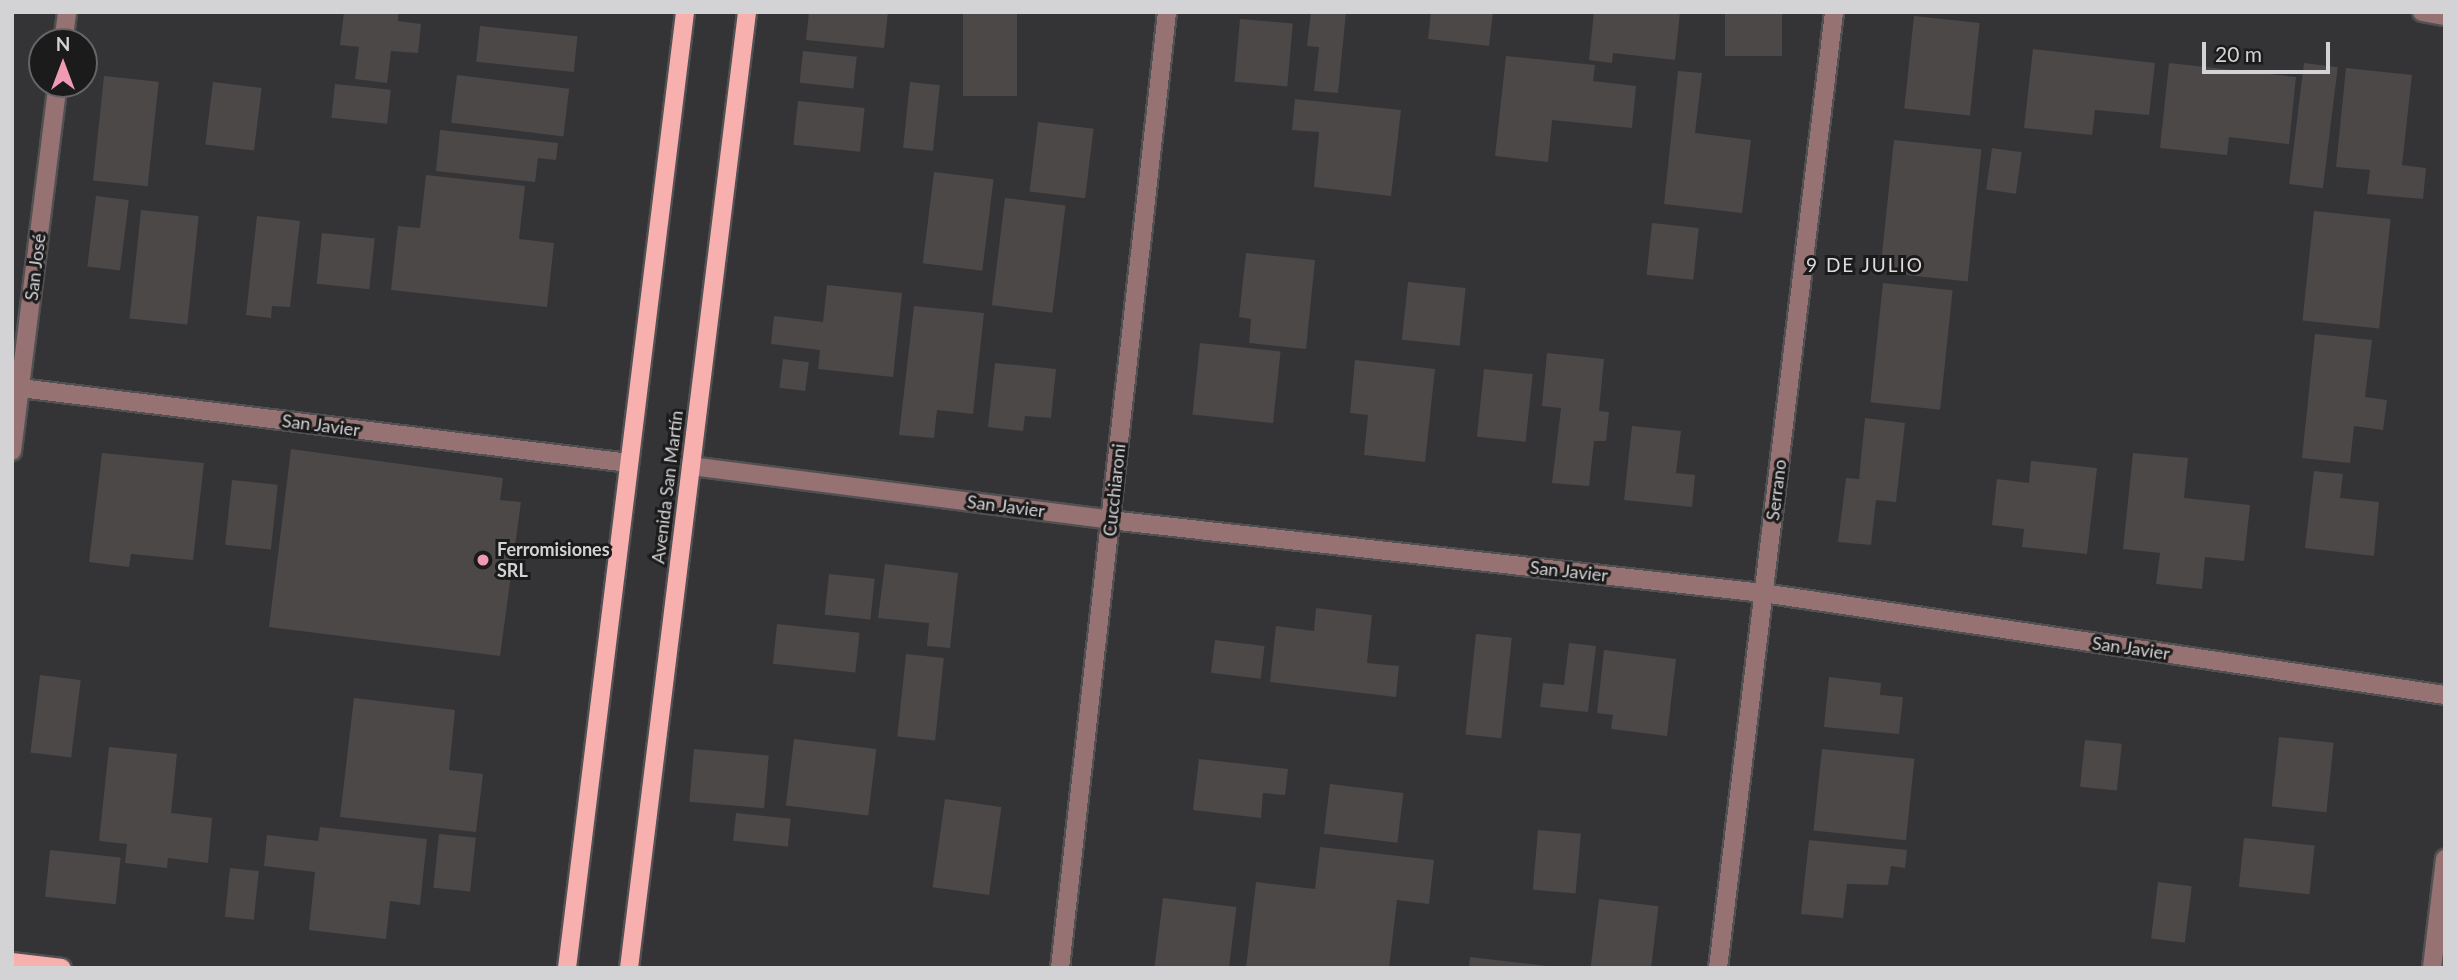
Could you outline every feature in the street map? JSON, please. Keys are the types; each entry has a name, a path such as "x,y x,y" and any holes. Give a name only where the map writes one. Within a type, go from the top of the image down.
{"main road":[{"path":"567,968 685,12"},
{"name":"Avenida San Martín","path":"629,968 747,12"},
{"path":"12,962 62,968"}],"street":[{"name":"Cucchiaroni","path":"1060,968 1167,12"},
{"name":"Serrano","path":"1717,968 1834,12"},
{"path":"2422,12 2445,16"},
{"name":"San José","path":"12,451 16,387 56,98"},
{"name":"San Javier","path":"16,387 629,463"},
{"name":"San Javier","path":"691,466 1110,520 1763,593 2445,695"},
{"path":"2432,968 2445,859"}],"building":[{"path":"344,12 398,12 398,21 421,24 418,53 391,51 387,83 355,79 359,47 340,45"},
{"path":"809,12 888,12 884,48 806,40"},
{"path":"963,12 1017,12 1017,96 963,96"},
{"path":"1311,12 1346,12 1338,93 1314,91 1319,47 1307,46"},
{"path":"1431,12 1493,12 1489,46 1428,39"},
{"path":"1594,12 1680,12 1675,60 1613,53 1612,63 1589,60"},
{"path":"1725,12 1782,12 1782,56 1725,56"},
{"path":"1914,16 1980,23 1970,115 1904,108"},
{"path":"1240,19 1293,24 1287,86 1235,82"},
{"path":"480,26 577,36 574,72 476,62"},
{"path":"2033,49 2155,63 2149,115 2095,110 2092,135 2024,128"},
{"path":"803,51 857,57 853,88 800,83"},
{"path":"1506,56 1595,65 1593,81 1636,86 1632,128 1552,120 1548,162 1495,156"},
{"path":"2169,63 2296,77 2289,144 2229,137 2227,155 2160,148"},
{"path":"2304,63 2338,67 2323,188 2289,184"},
{"path":"2346,68 2412,75 2402,165 2426,168 2423,199 2367,194 2370,170 2336,167"},
{"path":"1678,71 1702,73 1695,133 1751,140 1742,213 1664,204"},
{"path":"457,75 569,89 563,136 451,123"},
{"path":"104,76 159,82 148,186 93,180"},
{"path":"213,82 262,88 254,151 205,145"},
{"path":"910,82 940,85 933,151 903,148"},
{"path":"335,84 391,90 387,124 331,118"},
{"path":"1295,99 1401,110 1391,196 1314,187 1319,132 1292,130"},
{"path":"798,101 865,108 860,152 793,145"},
{"path":"1038,122 1094,129 1085,198 1029,191"},
{"path":"440,130 558,143 556,160 538,158 535,182 436,171"},
{"path":"1894,140 1982,149 1968,281 1880,272"},
{"path":"1992,148 2022,152 2016,194 1986,190"},
{"path":"934,172 994,179 982,271 923,263"},
{"path":"426,175 525,186 519,239 554,243 547,307 391,290 398,226 420,228"},
{"path":"96,196 129,200 120,270 87,266"},
{"path":"1005,198 1066,205 1052,313 992,305"},
{"path":"141,210 199,216 187,324 130,318"},
{"path":"2314,211 2391,219 2379,328 2303,320"},
{"path":"257,216 300,221 290,307 272,306 271,318 246,315"},
{"path":"1652,223 1699,228 1693,280 1647,275"},
{"path":"322,233 375,239 369,289 317,284"},
{"path":"1246,253 1315,260 1306,349 1249,343 1251,319 1239,317"},
{"path":"1408,282 1466,288 1460,346 1402,340"},
{"path":"1883,283 1953,290 1940,410 1870,402"},
{"path":"827,285 902,293 893,377 818,369 820,350 771,344 774,316 823,322"},
{"path":"914,306 984,313 973,414 937,410 934,438 899,435"},
{"path":"2315,334 2372,340 2365,397 2387,400 2383,430 2354,426 2350,463 2302,458"},
{"path":"1200,343 1281,351 1273,423 1192,415"},
{"path":"1547,353 1604,359 1599,411 1609,412 1606,441 1594,441 1589,486 1552,483 1561,408 1542,406"},
{"path":"783,359 809,362 805,391 779,388"},
{"path":"1355,360 1435,369 1425,462 1364,455 1368,415 1350,413"},
{"path":"995,363 1056,369 1051,418 1025,416 1023,431 988,427"},
{"path":"1484,369 1533,374 1526,442 1477,437"},
{"path":"1865,418 1905,423 1896,502 1876,500 1871,545 1838,542 1846,478 1859,479"},
{"path":"1632,426 1681,431 1676,473 1695,475 1692,507 1624,500"},
{"path":"291,449 503,478 500,500 521,502 500,656 269,627"},
{"path":"102,453 204,463 193,560 131,554 129,567 89,562"},
{"path":"2133,453 2188,458 2184,498 2250,505 2244,561 2205,557 2202,589 2156,584 2160,553 2123,549"},
{"path":"2031,461 2097,468 2087,554 2022,547 2024,529 1992,525 1997,479 2029,483"},
{"path":"2314,471 2343,474 2340,498 2379,502 2374,556 2305,548"},
{"path":"232,480 278,485 271,549 225,545"},
{"path":"885,564 958,573 950,648 927,646 929,623 878,618"},
{"path":"829,574 875,579 870,620 825,615"},
{"path":"1316,608 1372,615 1367,663 1399,666 1396,697 1270,682 1276,626 1314,631"},
{"path":"777,624 860,633 855,672 773,664"},
{"path":"1476,634 1512,638 1501,738 1465,734"},
{"path":"1215,640 1265,646 1261,679 1211,673"},
{"path":"1569,643 1596,646 1588,712 1540,707 1543,683 1564,685"},
{"path":"1604,650 1676,659 1667,736 1611,729 1613,715 1597,713"},
{"path":"906,654 944,658 935,741 897,737"},
{"path":"40,675 81,680 71,757 30,752"},
{"path":"1829,677 1881,683 1880,695 1903,697 1899,734 1824,727"},
{"path":"354,698 455,710 449,770 483,774 476,832 340,817"},
{"path":"2279,737 2334,743 2326,812 2272,807"},
{"path":"794,739 876,749 868,816 786,806"},
{"path":"2085,740 2122,744 2117,791 2080,787"},
{"path":"109,747 177,754 171,813 212,818 208,863 168,858 167,868 125,863 127,844 99,841"},
{"path":"694,749 769,756 764,808 689,802"},
{"path":"1822,749 1914,759 1906,840 1813,831"},
{"path":"1199,759 1288,769 1285,795 1263,793 1261,818 1193,810"},
{"path":"1330,784 1403,793 1397,843 1324,834"},
{"path":"945,799 1001,807 989,895 933,887"},
{"path":"736,813 791,819 788,847 733,841"},
{"path":"320,827 427,839 420,905 390,901 386,939 309,930 315,872 264,866 267,835 318,841"},
{"path":"1538,830 1581,834 1576,894 1533,890"},
{"path":"439,834 476,838 470,892 433,888"},
{"path":"2244,838 2315,845 2309,894 2239,887"},
{"path":"1809,840 1907,850 1905,868 1891,866 1888,885 1847,884 1843,918 1801,914"},
{"path":"1320,847 1434,860 1429,904 1397,900 1389,968 1246,968 1256,882 1315,889"},
{"path":"50,850 121,857 116,904 45,897"},
{"path":"230,868 259,871 254,920 225,917"},
{"path":"2158,882 2192,886 2185,943 2151,939"},
{"path":"1163,898 1236,907 1229,968 1154,967"},
{"path":"1599,899 1659,906 1651,968 1591,967"},
{"path":"1470,957 1548,966 1469,968"}],"place":[{"name":"Ferromisiones SRL","path":"483,560"}],"district":[{"name":"9 DE JULIO","path":"1865,265"}]}
